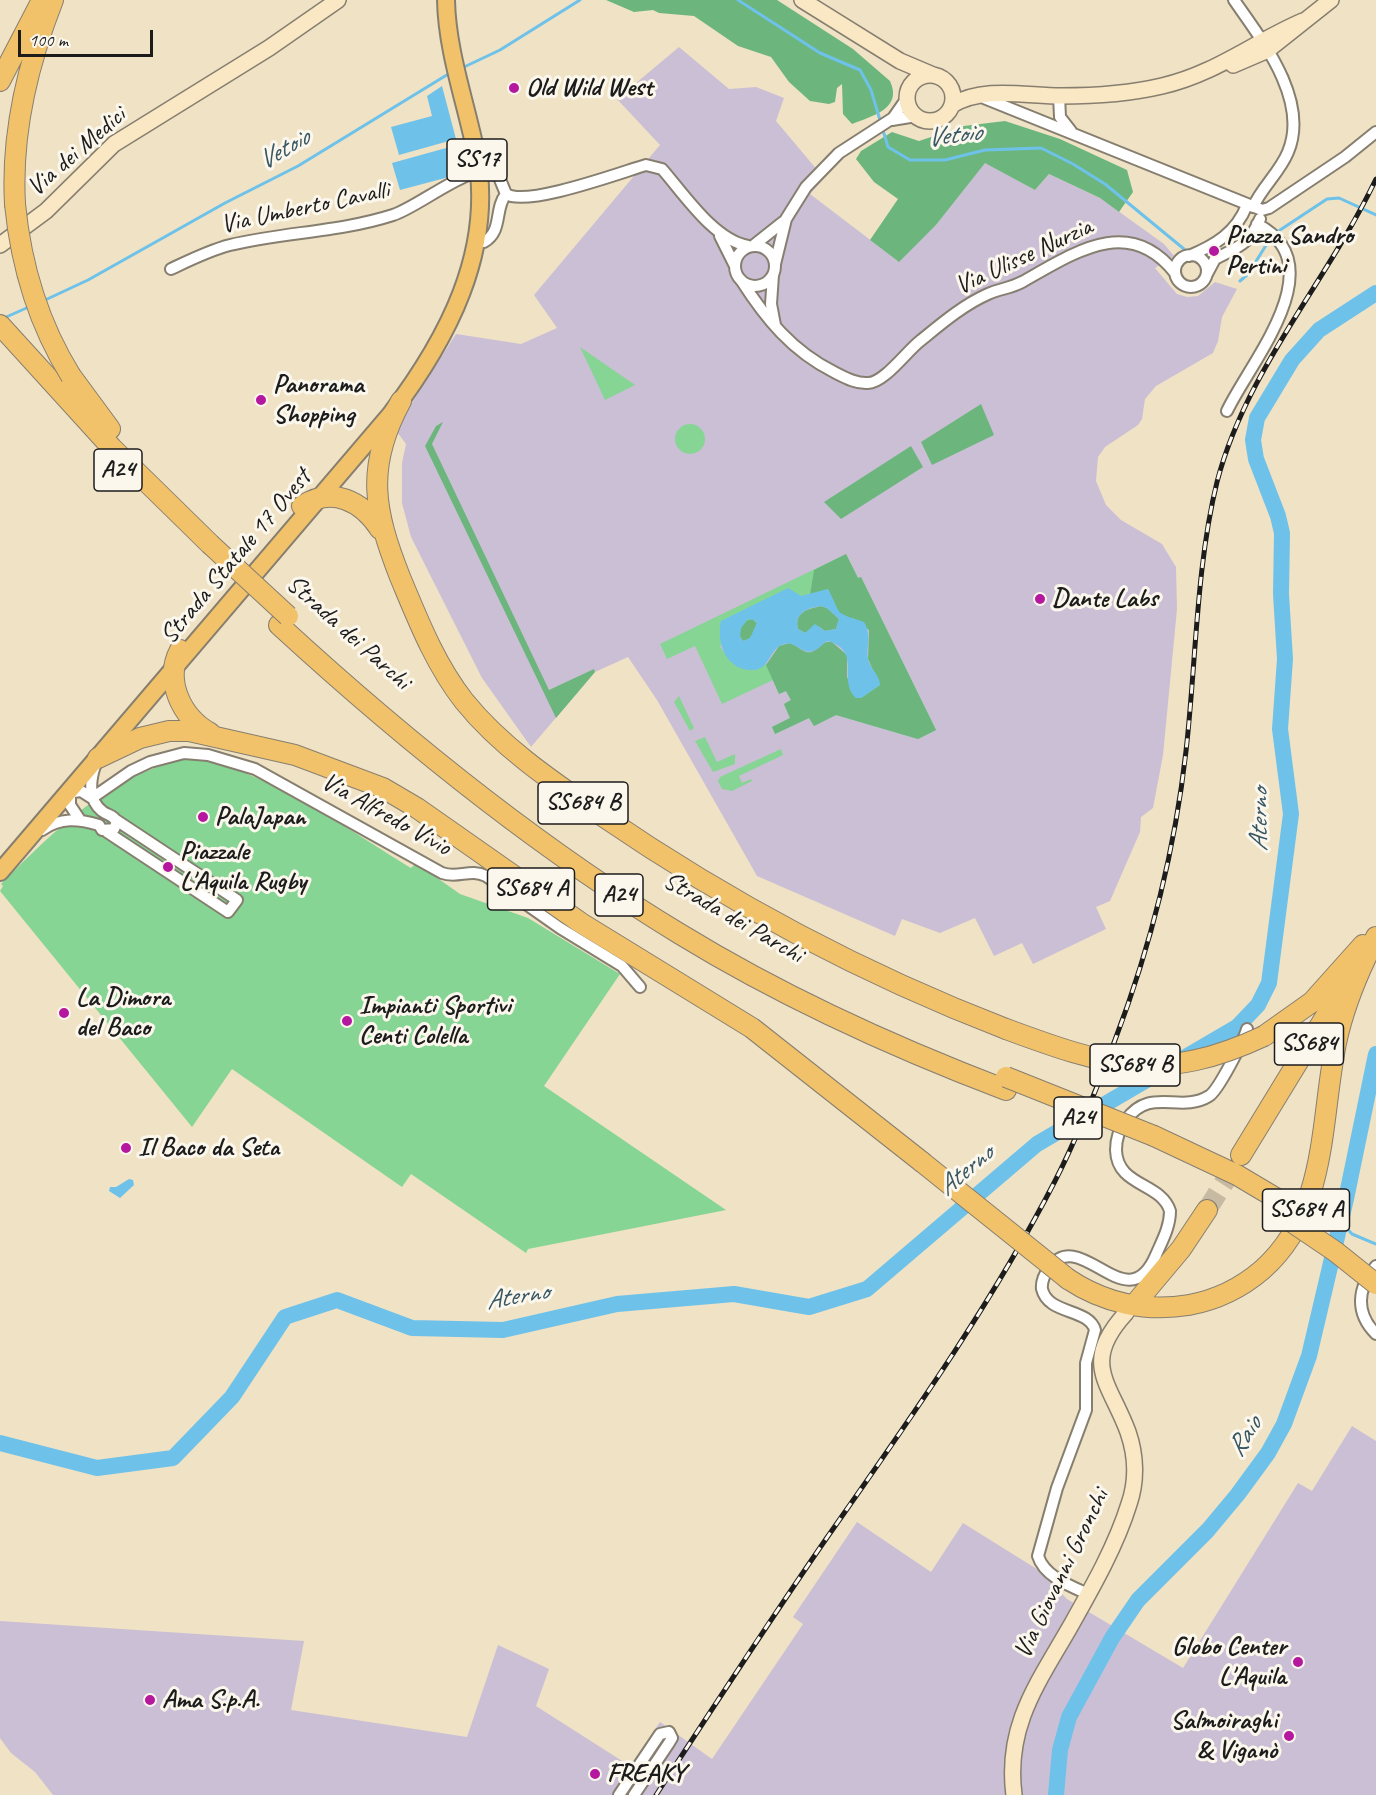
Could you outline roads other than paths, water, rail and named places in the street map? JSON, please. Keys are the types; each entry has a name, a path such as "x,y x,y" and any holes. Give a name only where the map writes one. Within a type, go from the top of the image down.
{"highway":[{"path":"0,81 42,0"},
{"path":"53,0 24,91 16,136 15,204 21,250 34,301 54,347 71,376 115,435 171,496 206,549"},
{"name":"Strada dei Parchi","path":"0,325 41,381"},
{"name":"Strada dei Parchi","path":"0,344 41,381 206,549 453,775 539,841 633,904 752,975 836,1018 1237,1175 1376,1284"},
{"name":"SS684 B","path":"401,401 390,425 378,477 378,513 384,537 421,627 449,680 480,719 533,765 659,854 741,903 890,981 1006,1029 1088,1058 1137,1065 1204,1059 1312,1002 1376,933"},
{"name":"SS684 B","path":"302,506 320,498 340,498 357,503 375,522 384,537"},
{"path":"173,670 180,650"},
{"name":"SS684 A","path":"173,670 175,687 183,706 197,725 216,736"},
{"name":"SS684 A","path":"99,758 119,746 160,733 182,731 216,736 326,765 377,786 409,803 581,923 752,1028 1068,1279 1095,1294 1125,1304 1152,1308 1205,1301 1232,1290 1258,1273 1276,1256 1295,1230 1311,1197 1341,1020 1352,985 1376,933"},
{"name":"SS684","path":"1241,1155 1376,933"},
{"name":"Strada dei Parchi","path":"1276,1205 1328,1230 1376,1267"},
{"name":"Via Giovanni Gronchi","path":"1133,1306 1181,1249 1207,1210"}],"main road":[{"name":"Strada Statale 17 Ovest","path":"0,860 99,758 320,498 401,401 445,333 462,295 475,246 479,172 459,81 446,2"},
{"name":"Strada Statale 17 Ovest","path":"0,872 62,794 77,770 415,371 445,320 475,246"}],"street":[{"name":"Via dei Medici","path":"0,245 46,210 114,144 269,48 338,0"},
{"path":"802,0 900,61 948,83 999,94"},
{"path":"1234,0 1265,45 1288,92 1292,138 1285,158 1254,207 1235,228 1220,240 1178,262 1175,273 1180,283 1190,287 1201,284 1214,260 1243,245 1257,224 1254,207"},
{"path":"900,61 908,75 908,106 922,120 937,120 944,117 952,105 975,96 999,94 1059,96 1142,90 1195,77 1265,45 1331,0"},
{"path":"735,266 738,254 776,230 786,219 801,194 839,153 908,106 915,81 933,75"},
{"path":"948,83 952,105"},
{"path":"975,96 1011,107 1254,207 1269,208 1330,167 1376,132"},
{"path":"1059,96 1060,117 1074,133"},
{"path":"479,172 487,169 497,172 506,194 515,199 528,198 646,165 662,168 718,233 741,280 758,286 774,270"},
{"name":"Via Umberto Cavalli","path":"171,269 231,245 336,230 393,215 420,204 462,177 479,172"},
{"path":"475,246 485,242 494,232 500,204 506,194"},
{"path":"777,331 771,304 774,270 786,219"},
{"path":"1227,411 1240,385 1269,342 1281,313 1290,265 1286,251 1273,235 1257,224"},
{"path":"718,233 733,242 766,248 774,270"},
{"path":"1220,240 1216,249 1227,254"},
{"name":"Via Ulisse Nurzia","path":"741,280 777,331 818,364 855,382 873,383 918,343 963,308 986,294 1020,283 1087,249 1115,242 1140,245 1159,254 1175,273"},
{"path":"1188,256 1203,261 1207,274"},
{"name":"Via Alfredo Vivio","path":"93,798 138,767 175,755 198,754 243,764 442,873 454,876 472,872 486,876 560,928 622,966 640,987"},
{"path":"93,798 92,777 99,758"},
{"path":"23,845 54,822 80,820 103,829 228,912 237,900 112,817 93,798 81,791 62,794 80,820"},
{"path":"103,829 100,817 112,817"},
{"path":"103,829 114,829 112,817"},
{"path":"1088,1594 1053,1575 1042,1564 1038,1556 1057,1488 1086,1410 1086,1363 1095,1330 1089,1321 1049,1301 1043,1291 1044,1277 1053,1263 1069,1257 1085,1260 1126,1280 1138,1280 1149,1271 1168,1224 1170,1211 1162,1198 1131,1180 1123,1171 1116,1150 1121,1128 1133,1112 1147,1102 1186,1103 1212,1095 1256,1032"},
{"path":"1376,1267 1363,1286 1360,1299 1365,1319 1376,1334"},
{"name":"Via Giovanni Gronchi","path":"1014,1795 1012,1756 1022,1716 1088,1594 1125,1517 1133,1488 1134,1464 1130,1438 1106,1387 1102,1367 1110,1334 1133,1306"},
{"path":"619,1795 660,1734 669,1732 670,1741 634,1795"}],"water":[{"path":"442,86 456,139 399,155 391,127 432,116 427,96"},
{"path":"457,145 463,168 449,177 400,190 392,163"},
{"path":"788,588 801,596 828,589 840,612 864,622 868,636 868,659 880,685 861,698 856,698 851,691 844,652 828,641 809,652 792,644 784,644 775,649 764,666 760,668 754,670 736,666 725,654 722,646 721,621","holes":["821,606 827,608 839,619 836,629 825,631 815,624 805,633 798,629 797,623 800,615 811,608","748,619 757,623 750,638 743,641 740,637 741,628"]},
{"path":"129,1179 133,1180 134,1185 120,1198 109,1191 110,1187 116,1187"}],"waterway":[{"name":"Vetoio","path":"462,68 500,50 580,0"},
{"name":"Vetoio","path":"738,0 820,53 860,70 871,90 888,147 910,160 945,160 985,150 1041,148 1105,184 1184,249"},
{"name":"Vetoio","path":"43,301 88,280 225,203 298,166 450,73"},
{"name":"Vetoio","path":"1274,234 1327,199 1339,198 1376,215"},
{"name":"Vetoio","path":"1240,281 1248,274 1270,239"},
{"name":"Aterno","path":"0,1443 97,1468 173,1458 232,1397 285,1317 337,1300 412,1328 503,1330 617,1304 734,1294 809,1307 867,1289 1037,1144 1237,1027 1258,1005 1269,983 1291,814 1280,729 1285,659 1281,594 1282,533 1278,516 1256,459 1253,440 1257,418 1292,360 1319,330 1376,293"},
{"name":"Vetoio","path":"4,318 31,306"},
{"name":"Raio","path":"1056,1795 1060,1750 1069,1717 1112,1638 1138,1600 1208,1530 1238,1494 1268,1453 1284,1424 1309,1356 1346,1199 1376,1054"},
{"path":"1341,1222 1352,1234 1376,1244"}],"tunnel":[{"path":"1207,1210 1239,1159"}],"railway":[{"path":"656,1795 783,1602 917,1408 975,1319 1030,1228 1079,1129 1128,1005 1150,934 1168,861 1186,751 1201,582 1210,514 1217,482 1230,441 1247,402 1267,364 1335,254 1376,179"}],"place":[{"name":"Old Wild West","path":"514,88"},
{"name":"Piazza Sandro Pertini","path":"1214,251"},
{"name":"Panorama Shopping","path":"261,400"},
{"name":"Dante Labs","path":"1040,599"},
{"name":"PalaJapan","path":"203,817"},
{"name":"Piazzale L'Aquila Rugby","path":"168,867"},
{"name":"La Dimora del Baco","path":"64,1013"},
{"name":"Impianti Sportivi Centi Colella","path":"347,1021"},
{"name":"Il Baco da Seta","path":"126,1148"},
{"name":"Globo Center L'Aquila","path":"1298,1662"},
{"name":"Ama S.p.A.","path":"150,1700"},
{"name":"Salmoiraghi & Viganò","path":"1289,1736"},
{"name":"FREAKY","path":"595,1774"}]}
